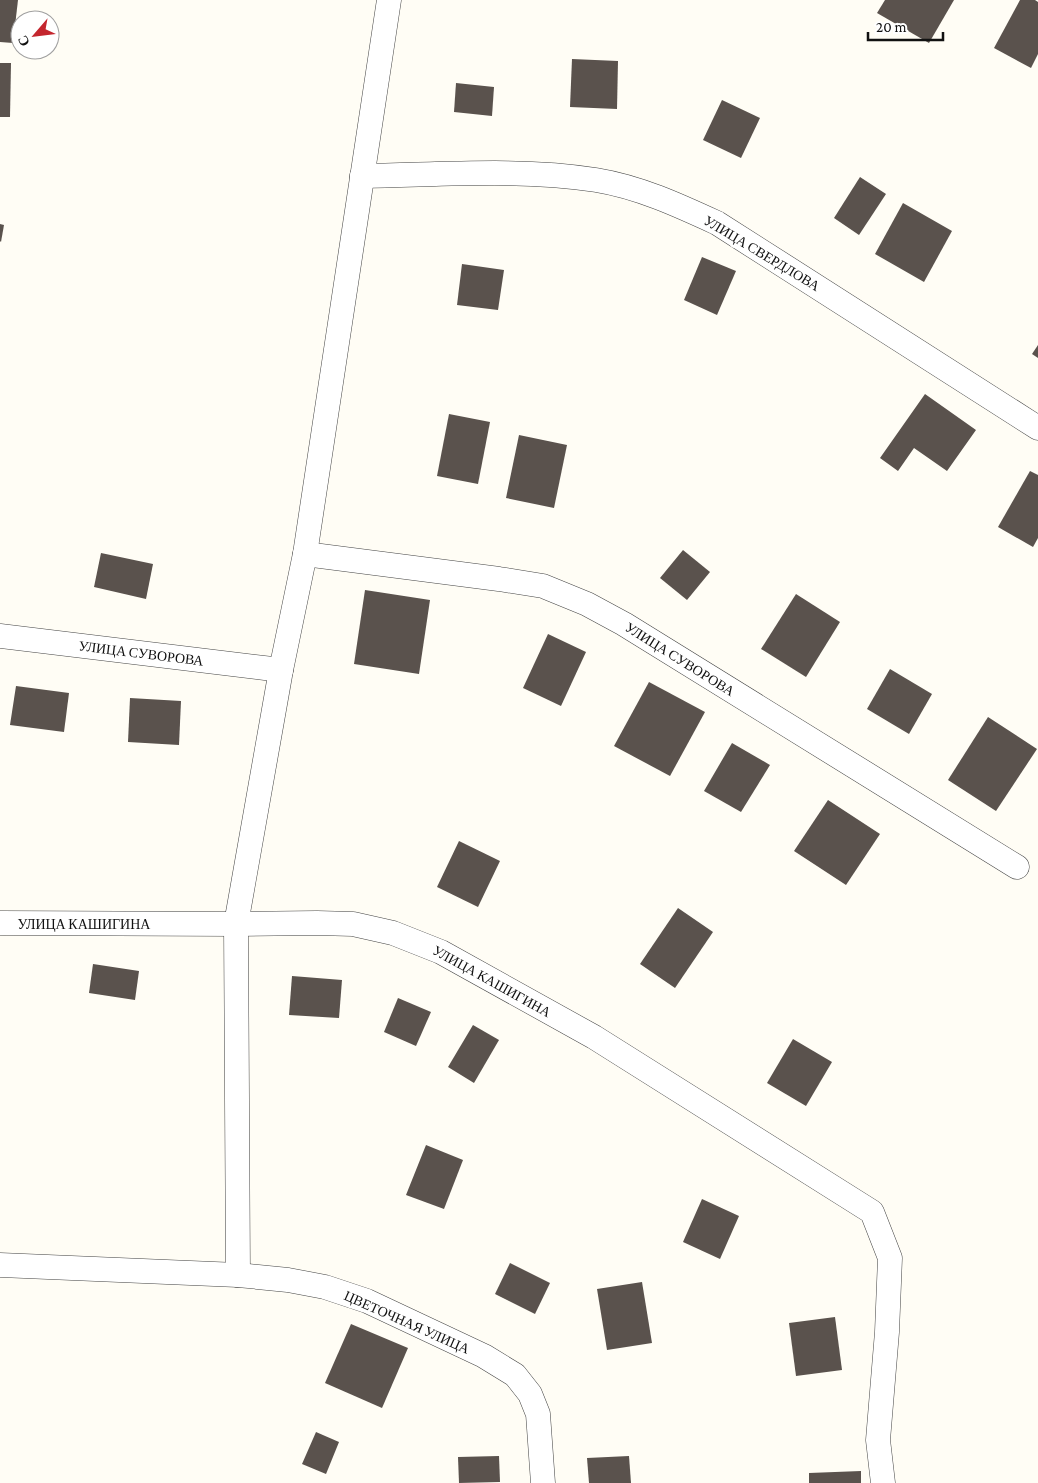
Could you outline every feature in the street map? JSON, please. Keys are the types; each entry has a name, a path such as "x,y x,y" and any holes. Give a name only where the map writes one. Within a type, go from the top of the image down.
{"street":[{"path":"238,1275 236,924 281,670 306,554 389,0"},
{"name":"УЛИЦА СВЕРДЛОВА","path":"362,176 537,173 598,180 663,198 717,223 1038,428"},
{"name":"УЛИЦА СУВОРОВА","path":"306,554 544,586 587,604 640,634 1017,867"},
{"name":"УЛИЦА СУВОРОВА","path":"0,636 281,670"},
{"name":"УЛИЦА КАШИГИНА","path":"0,923 316,923 353,924 393,933 441,952 594,1038 872,1212 890,1258 887,1332 878,1440 883,1483"},
{"name":"ЦВЕТОЧНАЯ УЛИЦА","path":"0,1265 238,1275 288,1280 325,1287 367,1302 484,1356 515,1376 530,1394 538,1414 543,1483"}],"building":[{"path":"0,0 18,0 17,10 10,10 10,43 0,42"},
{"path":"885,0 954,0 929,43 877,13"},
{"path":"1020,0 1035,0 1038,2 1038,54 1031,68 994,48"},
{"path":"572,59 618,61 617,109 570,107"},
{"path":"0,63 11,63 10,117 0,117"},
{"path":"456,83 494,87 492,116 454,112"},
{"path":"722,100 760,118 741,158 703,140"},
{"path":"860,177 886,194 859,235 834,218"},
{"path":"903,203 952,231 924,282 875,254"},
{"path":"0,224 4,225 1,242 0,241"},
{"path":"702,257 736,271 717,315 684,300"},
{"path":"462,264 504,270 498,310 457,305"},
{"path":"1038,345 1038,358 1032,354"},
{"path":"925,394 976,430 947,471 914,448 898,471 880,458"},
{"path":"449,414 490,422 478,484 437,476"},
{"path":"519,435 567,445 554,508 506,498"},
{"path":"1030,471 1038,475 1038,538 1033,547 998,527"},
{"path":"683,550 710,572 687,600 660,578"},
{"path":"101,553 153,564 146,599 94,587"},
{"path":"365,590 430,600 419,674 354,664"},
{"path":"796,594 840,622 806,677 761,649"},
{"path":"548,634 586,652 561,706 523,688"},
{"path":"890,669 932,694 909,734 867,709"},
{"path":"649,682 705,712 670,776 614,746"},
{"path":"16,686 69,693 64,732 10,725"},
{"path":"130,698 181,701 179,745 128,742"},
{"path":"988,717 1037,749 996,811 948,780"},
{"path":"732,743 770,765 741,812 704,791"},
{"path":"828,800 880,834 846,885 794,851"},
{"path":"459,841 500,861 478,907 437,887"},
{"path":"678,908 713,932 675,988 640,964"},
{"path":"93,964 139,971 135,1000 89,993"},
{"path":"292,976 342,980 339,1018 289,1015"},
{"path":"398,998 431,1012 416,1046 384,1032"},
{"path":"473,1025 499,1040 474,1083 448,1067"},
{"path":"793,1039 832,1062 806,1106 767,1083"},
{"path":"426,1145 463,1160 444,1209 406,1195"},
{"path":"702,1199 739,1216 720,1259 683,1242"},
{"path":"510,1263 550,1283 535,1314 495,1294"},
{"path":"642,1282 652,1343 607,1350 597,1289"},
{"path":"835,1317 842,1370 796,1376 789,1323"},
{"path":"351,1324 408,1348 382,1408 325,1383"},
{"path":"316,1432 339,1442 326,1474 302,1464"},
{"path":"499,1456 500,1482 459,1483 458,1457"},
{"path":"629,1456 631,1483 589,1483 587,1458"},
{"path":"861,1471 861,1483 809,1483 809,1473"}]}
